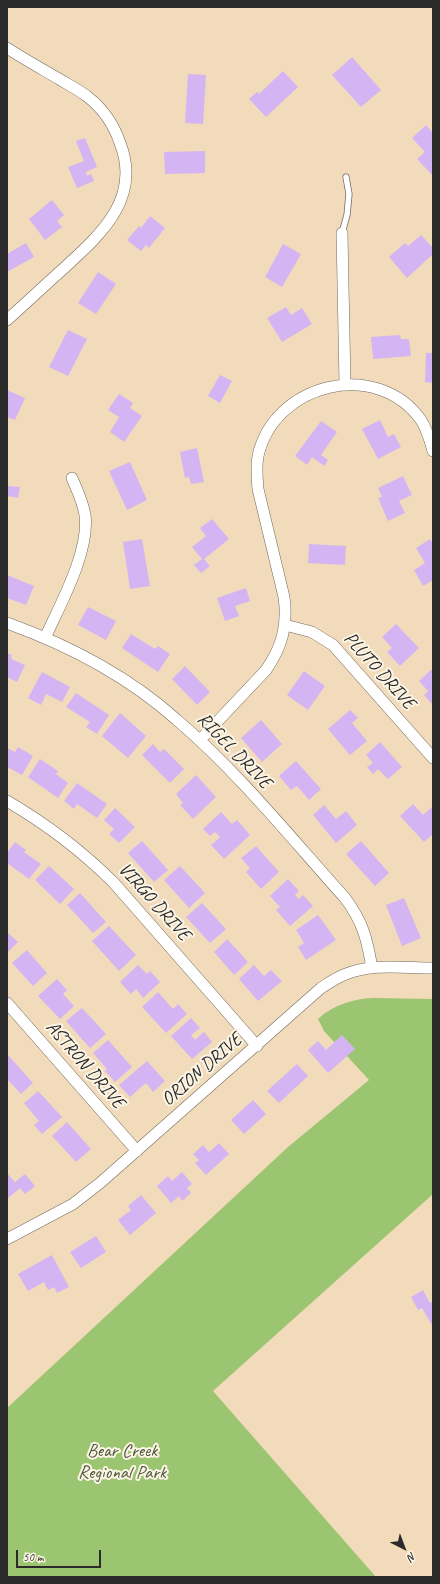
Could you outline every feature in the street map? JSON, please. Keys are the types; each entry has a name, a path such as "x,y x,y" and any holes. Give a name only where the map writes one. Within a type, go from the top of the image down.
{"street":[{"path":"7,48 77,90 97,106 108,119 117,134 123,149 126,178 118,208 112,220 81,252 7,320"},
{"path":"342,233 345,385"},
{"path":"200,740 266,670 280,647 285,626 286,611 258,489 256,473 258,456 263,442 278,417 289,407 315,391 345,385 362,385 389,394 413,410 421,421 428,435 433,451"},
{"path":"45,638 69,584 83,546 85,517 82,501 72,478"},
{"name":"RIGEL DRIVE","path":"7,623 45,638 98,665 128,683 176,719 200,740 230,770 345,898 355,912 366,937 372,968"},
{"name":"PLUTO DRIVE","path":"285,626 312,632 333,645 433,758"},
{"name":"VIRGO DRIVE","path":"7,801 54,830 114,883 256,1046"},
{"name":"ORION DRIVE","path":"7,1238 73,1204 100,1183 321,988 346,974 372,968 433,968"},
{"name":"ASTRON DRIVE","path":"7,1003 137,1151"}],"lane":[{"path":"342,233 347,215 350,194 346,177"}],"green space":[{"name":"Bear Creek Regional Park","path":"373,998 433,999 433,1194 213,1391 376,1577 7,1577 7,1408 288,1147 369,1080 324,1031 318,1019 336,1006 350,1001"}],"building":[{"path":"352,57 381,90 361,107 332,75"},
{"path":"283,71 298,87 266,117 249,99 257,92 259,94"},
{"path":"188,74 206,75 203,124 185,123"},
{"path":"426,125 433,133 433,176 417,159 425,152 412,138"},
{"path":"85,138 97,167 86,172 87,176 91,174 94,181 77,188 68,167 84,161 76,141"},
{"path":"205,151 205,173 165,174 164,152"},
{"path":"52,200 64,215 57,221 62,227 45,240 29,219"},
{"path":"150,216 165,228 149,248 146,245 141,251 127,240 139,226 141,228"},
{"path":"421,235 433,248 433,254 407,278 389,257 405,243 408,246"},
{"path":"26,243 34,257 7,272 7,254"},
{"path":"283,244 301,254 282,287 265,277"},
{"path":"98,272 116,284 96,314 78,303"},
{"path":"286,307 291,315 302,308 312,324 282,342 267,318"},
{"path":"68,330 87,339 68,376 49,367"},
{"path":"400,335 401,339 409,339 411,356 373,359 371,337"},
{"path":"426,353 433,353 433,383 425,382"},
{"path":"220,375 232,381 220,403 208,396"},
{"path":"7,390 25,398 15,420 7,417"},
{"path":"119,394 133,403 130,408 142,416 124,442 110,432 119,417 108,410"},
{"path":"380,420 388,437 394,434 401,447 378,459 362,429"},
{"path":"321,421 337,432 321,455 328,460 324,466 312,457 307,465 295,456"},
{"path":"197,448 204,482 191,484 189,477 185,478 180,452"},
{"path":"130,462 147,500 127,510 109,471"},
{"path":"403,476 412,495 399,501 405,513 388,521 378,498 382,497 378,488"},
{"path":"7,486 20,487 18,498 7,496"},
{"path":"212,519 229,539 204,559 210,566 201,573 194,565 202,559 192,547 206,536 200,528"},
{"path":"142,539 150,586 130,589 123,542"},
{"path":"430,539 433,544 433,580 423,586 414,570 425,563 416,548"},
{"path":"309,544 346,546 345,565 308,563"},
{"path":"7,575 34,586 26,605 7,598"},
{"path":"246,588 250,601 235,606 239,616 225,621 217,598"},
{"path":"88,607 116,621 106,640 78,625"},
{"path":"396,624 419,648 400,666 387,652 392,648 382,637"},
{"path":"131,634 155,649 158,646 170,654 158,672 122,648"},
{"path":"7,653 12,655 11,659 25,665 17,682 7,677"},
{"path":"185,666 210,692 197,705 172,679"},
{"path":"432,669 433,705 424,695 428,691 419,681"},
{"path":"304,671 325,686 308,710 287,695"},
{"path":"42,672 70,687 62,702 46,694 41,705 28,698"},
{"path":"76,693 109,715 97,734 86,727 90,722 66,707"},
{"path":"350,710 358,718 352,723 367,741 350,755 328,729"},
{"path":"120,713 146,736 128,758 102,736"},
{"path":"261,720 282,744 262,762 241,738"},
{"path":"380,742 402,767 388,779 378,769 373,774 367,767 373,763 366,755"},
{"path":"153,744 160,752 164,749 184,769 170,783 142,755"},
{"path":"18,747 33,756 22,775 7,767 7,748 15,752"},
{"path":"40,759 58,771 56,774 68,783 58,798 28,777"},
{"path":"296,761 321,789 309,800 297,786 291,790 279,776"},
{"path":"196,775 216,797 193,819 180,805 183,803 176,794"},
{"path":"77,783 107,804 97,818 77,804 74,809 64,801"},
{"path":"413,804 423,815 433,806 433,834 424,842 400,816"},
{"path":"324,805 336,819 346,811 357,825 336,843 313,815"},
{"path":"115,808 135,827 119,843 109,834 114,829 104,820"},
{"path":"221,812 232,824 237,820 250,835 224,859 211,845 220,837 215,832 210,836 203,829"},
{"path":"142,841 168,870 154,882 128,853"},
{"path":"361,841 389,873 375,886 346,854"},
{"path":"15,842 26,850 24,852 41,864 29,879 7,863 7,853"},
{"path":"256,846 279,872 261,889 246,872 250,868 241,858"},
{"path":"49,866 74,889 60,904 35,880"},
{"path":"180,866 205,893 189,908 164,880"},
{"path":"288,879 299,891 295,895 299,899 303,895 313,906 290,926 276,910 280,907 270,896"},
{"path":"80,893 106,922 93,933 67,905"},
{"path":"404,898 421,938 402,946 386,905"},
{"path":"202,903 226,929 210,943 186,917"},
{"path":"318,915 336,940 306,960 298,947 304,943 296,930"},
{"path":"109,926 136,955 119,971 92,941"},
{"path":"7,932 18,942 7,953"},
{"path":"227,939 248,962 234,975 214,952"},
{"path":"27,950 47,973 33,986 12,963"},
{"path":"138,965 147,974 150,971 160,982 143,998 136,989 131,994 120,982"},
{"path":"254,965 264,976 271,970 282,981 258,1001 239,979"},
{"path":"57,979 67,990 63,994 74,1006 60,1019 38,996"},
{"path":"158,992 173,1009 178,1004 187,1014 166,1033 142,1007"},
{"path":"82,1008 106,1034 90,1048 66,1021"},
{"path":"191,1018 200,1028 191,1035 195,1040 204,1032 212,1042 192,1059 171,1036"},
{"path":"342,1035 355,1049 328,1073 308,1050 318,1041 326,1050"},
{"path":"108,1040 132,1067 115,1082 105,1071 107,1069 93,1053"},
{"path":"9,1056 33,1083 21,1094 7,1079 7,1057"},
{"path":"147,1061 165,1081 153,1092 146,1083 130,1097 119,1085"},
{"path":"297,1064 308,1076 279,1103 267,1091"},
{"path":"38,1091 62,1117 42,1134 34,1125 39,1121 24,1103"},
{"path":"253,1100 266,1114 244,1134 231,1120"},
{"path":"67,1122 91,1149 76,1162 52,1136"},
{"path":"219,1143 229,1154 206,1175 195,1163 199,1160 193,1154 203,1145 209,1152"},
{"path":"182,1172 192,1184 187,1188 191,1193 182,1201 179,1196 171,1203 157,1186 168,1176 172,1181"},
{"path":"7,1173 15,1182 25,1174 35,1186 25,1194 20,1188 7,1199"},
{"path":"141,1195 156,1213 130,1235 118,1220 131,1210 128,1206"},
{"path":"96,1236 106,1252 81,1268 70,1252"},
{"path":"52,1255 69,1287 57,1293 54,1287 48,1290 44,1282 28,1291 18,1274"},
{"path":"423,1290 430,1303 433,1301 433,1327 422,1308 418,1310 411,1297"}]}
